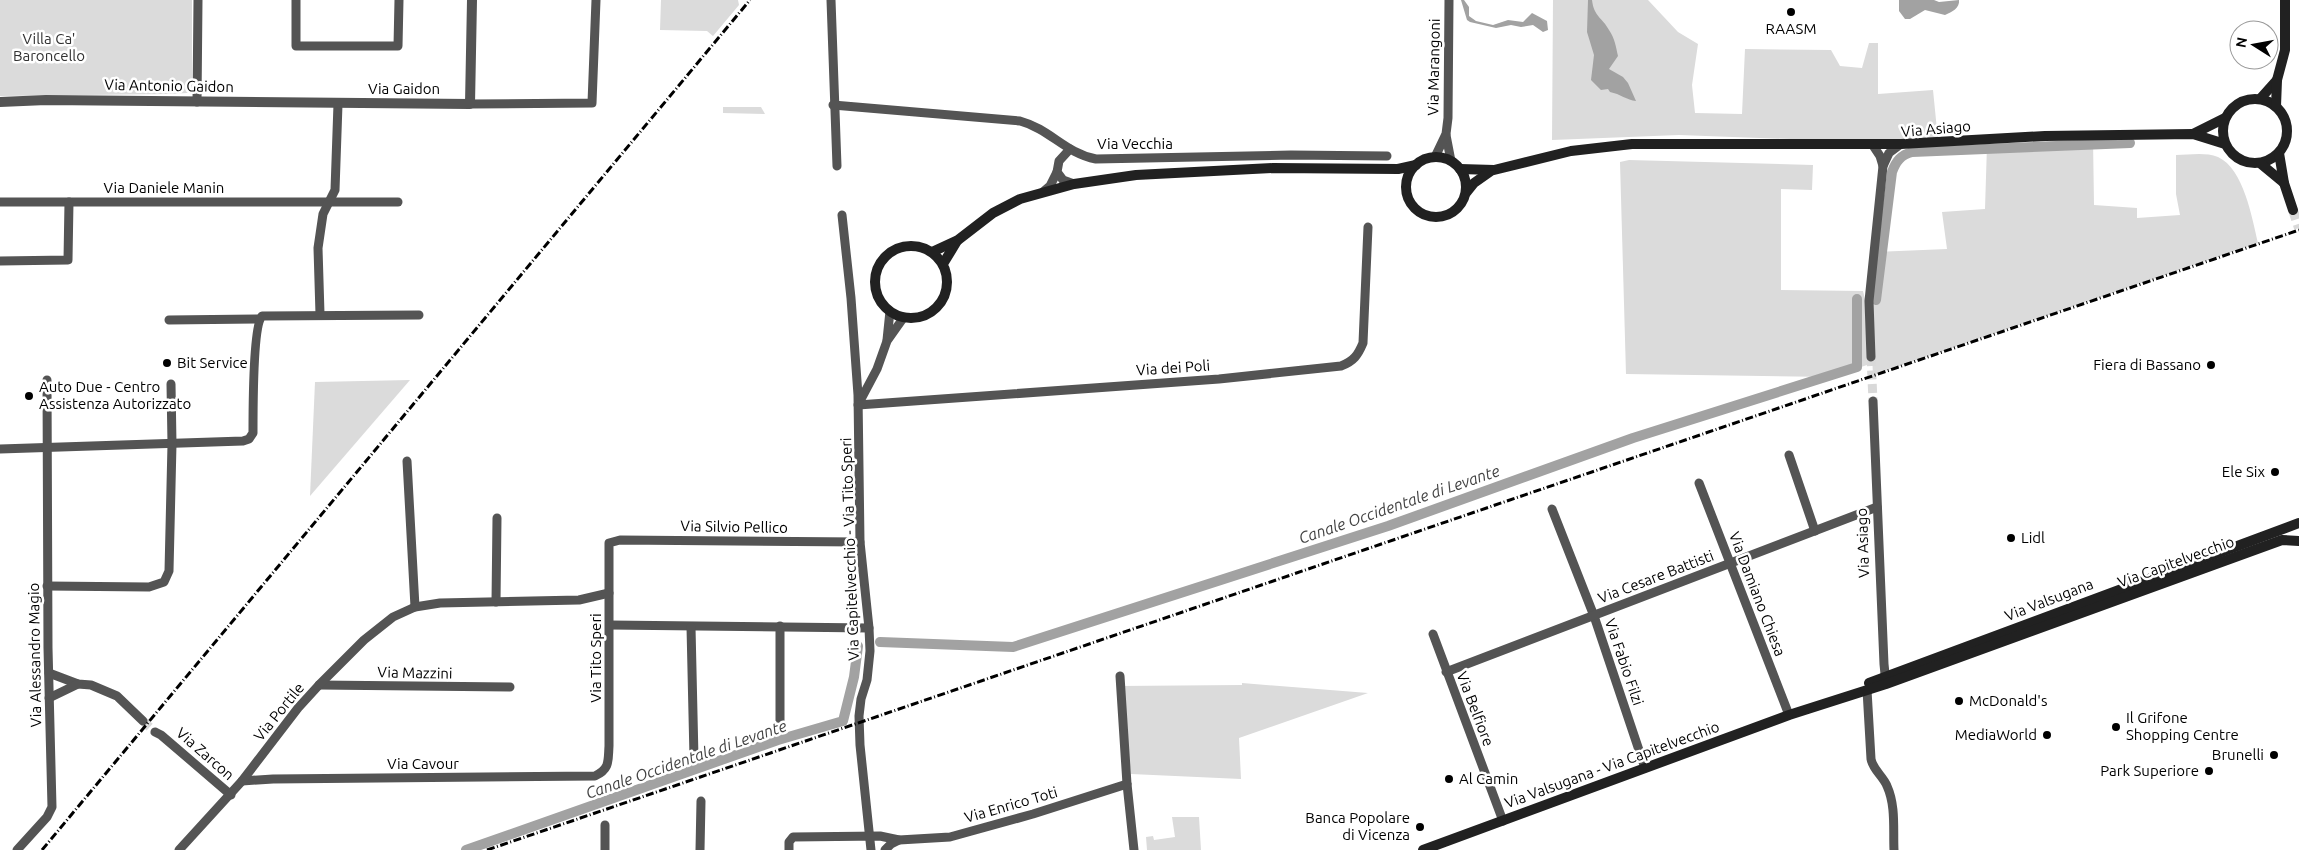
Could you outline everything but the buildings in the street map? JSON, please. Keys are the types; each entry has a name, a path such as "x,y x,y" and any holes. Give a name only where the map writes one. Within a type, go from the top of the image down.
{"main road":[{"path":"2276,106 2277,80 2285,50 2285,0"},
{"path":"2261,164 2268,162 2279,153 2285,144 2287,124 2283,114 2276,106 2260,99 2277,80"},
{"name":"Via Asiago","path":"2193,134 2225,118 2231,109 2240,103 2250,99 2260,99"},
{"path":"2225,118 2223,127 2225,144"},
{"name":"Via Asiago","path":"1901,144 2045,136 2193,134 2225,144 2231,154 2240,160 2250,164 2261,164 2284,183"},
{"path":"1460,169 1494,170 1571,151 1632,144 1901,144"},
{"path":"2279,153 2284,183 2293,210"},
{"path":"932,252 958,240 993,213 1020,199 1074,184 1136,175 1254,169 1388,170 1416,165 1436,157 1451,161 1460,169 1464,176 1466,193"},
{"path":"1407,192 1408,177 1416,165"},
{"path":"1388,170 1397,176 1414,207 1428,216 1436,218 1444,217 1459,208 1466,193 1474,183 1494,170"},
{"path":"943,264 958,240"},
{"path":"906,246 916,246 932,252 943,264 947,284 940,303 924,316 904,317 890,311 882,303 876,288 876,275 882,260 889,253 906,246"},
{"name":"Via Valsugana","path":"1811,708 2299,523"},
{"name":"Via Capitelvecchio","path":"1811,708 1867,690 1886,680 2282,540 2299,541"},
{"name":"Via Valsugana - Via Capitelvecchio","path":"1423,850 1811,708"}],"street":[{"path":"197,102 198,0"},
{"path":"296,0 296,46 398,46 399,0"},
{"path":"472,0 470,104 592,103 596,0"},
{"path":"831,0 833,104 837,166"},
{"name":"Via Marangoni","path":"1449,0 1446,134 1451,161"},
{"name":"Via Antonio Gaidon","path":"0,102 56,100 338,104"},
{"path":"320,314 318,248 324,214 334,190 338,104"},
{"name":"Via Gaidon","path":"338,104 470,104"},
{"name":"Via Vecchia","path":"833,104 1020,121 1040,129 1075,153 1096,159 1291,155 1387,156"},
{"name":"Via Marangoni","path":"1436,157 1446,134"},
{"path":"1871,357 1869,301 1883,166 1880,156 1872,144"},
{"name":"Via Asiago","path":"1883,166 1889,153 1901,144"},
{"path":"1043,192 1050,186 1057,172 1059,161 1070,149"},
{"path":"1057,172 1063,180 1074,184"},
{"name":"Via Daniele Manin","path":"0,202 398,202"},
{"path":"0,261 68,260 68,202"},
{"name":"Via Capitelvecchio - Via Tito Speri","path":"842,215 851,298 858,406 860,542 869,628 870,651 867,680 860,699 859,716 868,836 871,850"},
{"name":"Via dei Poli","path":"858,406 1218,379 1341,366 1350,362 1358,354 1363,343 1368,228"},
{"path":"858,406 877,368 887,340 890,311"},
{"path":"169,320 259,319 262,316 320,314 419,315"},
{"path":"887,340 904,317"},
{"path":"0,449 249,440 253,433 256,336 259,319"},
{"name":"Via Alessandro Magio","path":"17,850 47,818 52,807 49,698 47,380"},
{"path":"48,586 149,587 164,582 169,571 172,444 171,384"},
{"name":"Via Asiago","path":"1873,401 1886,680"},
{"path":"1789,455 1815,530"},
{"path":"408,461 415,607"},
{"name":"Via Damiano Chiesa","path":"1699,483 1789,715"},
{"name":"Via Cesare Battisti","path":"1446,672 1877,507"},
{"name":"Via Fabio Filzi","path":"1552,509 1594,616 1645,768"},
{"path":"496,602 497,518"},
{"name":"Via Silvio Pellico","path":"609,543 620,540 860,542"},
{"name":"Via Tito Speri","path":"604,772 609,746 609,543"},
{"name":"Via Portile","path":"179,850 231,795 298,708 319,685 364,640 393,617 415,607 440,603 579,600 609,594"},
{"path":"610,625 869,628"},
{"path":"780,626 780,729"},
{"path":"691,627 694,758"},
{"name":"Via Belfiore","path":"1433,634 1502,821"},
{"path":"49,673 78,684 91,685 117,696 142,718"},
{"path":"1120,676 1127,784 1134,850"},
{"path":"49,698 78,684"},
{"name":"Via Mazzini","path":"319,685 510,687"},
{"path":"1867,690 1872,765 1883,778 1891,797 1894,850"},
{"name":"Via Zarcon","path":"158,732 231,795"},
{"name":"Via Cavour","path":"242,781 273,779 586,778 604,772"},
{"name":"Via Enrico Toti","path":"789,850 789,842 793,837 880,836 899,840 950,837 1033,814 1127,784"},
{"path":"700,850 701,801"},
{"path":"604,850 605,825"},
{"path":"885,850 899,840"}],"green space":[{"name":"Villa Ca' Baroncello","path":"0,0 192,0 192,90 187,93 169,94 0,96"},
{"path":"661,0 738,0 739,5 713,36 707,31 660,30"},
{"path":"1553,0 1648,0 1678,32 1698,44 1692,85 1695,113 1742,114 1745,49 1831,50 1840,66 1862,68 1869,43 1878,43 1878,94 1933,90 1938,140 1818,140 1679,135 1552,140"},
{"path":"723,107 761,107 765,114 723,113"},
{"path":"2093,139 2094,205 2137,208 2137,218 2180,215 2176,194 2176,155 2213,155 2227,163 2240,183 2250,208 2258,243 1873,375 1871,335 1875,252 1947,249 1942,212 1985,209 1987,145"},
{"path":"1629,160 1813,165 1812,190 1781,189 1781,290 1863,291 1866,303 1867,365 1831,377 1626,374 1620,162"},
{"path":"410,380 310,496 315,382"},
{"path":"1242,683 1368,693 1239,738 1241,779 1131,774 1119,686 1242,685"},
{"path":"1172,817 1199,817 1201,850 1147,850 1146,837 1153,836 1154,840 1175,837"}],"shaded area":[{"path":"1461,0 1464,0 1469,7 1469,16 1476,21 1493,25 1508,20 1523,22 1532,13 1547,21 1548,30 1543,32 1533,25 1521,27 1511,25 1496,28 1470,22 1467,20"},
{"path":"1588,0 1592,0 1595,10 1611,33 1615,43 1618,56 1609,69 1623,77 1628,83 1636,101 1610,92 1608,89 1601,90 1591,80 1594,55 1587,32"},
{"path":"1899,0 1934,0 1939,2 1959,0 1959,3 1955,9 1945,15 1925,10 1910,19 1905,19 1899,11"}],"waterway":[{"name":"Canale Occidentale di Levante","path":"1876,300 1892,172 1897,162 1905,155 1912,152 2130,143"},
{"name":"Canale Occidentale di Levante","path":"880,642 1013,647 1388,526 1633,438 1857,367 1857,299"},
{"name":"Canale Occidentale di Levante","path":"466,850 778,740 843,721 854,677 858,646"}],"tunnel":[{"path":"2293,210 2299,228"},
{"path":"1871,357 1873,401"},
{"path":"143,721 155,732"}],"railway":[{"path":"42,850 750,0"},
{"path":"487,850 2299,230"}],"place":[{"name":"RAASM","path":"1791,12"},
{"name":"Bit Service","path":"167,363"},
{"name":"Fiera di Bassano","path":"2211,365"},
{"name":"Auto Due - Centro Assistenza Autorizzato","path":"29,396"},
{"name":"Ele Six","path":"2275,472"},
{"name":"Lidl","path":"2011,538"},
{"name":"McDonald's","path":"1959,701"},
{"name":"Il Grifone Shopping Centre","path":"2116,727"},
{"name":"MediaWorld","path":"2047,735"},
{"name":"Brunelli","path":"2274,755"},
{"name":"Park Superiore","path":"2209,771"},
{"name":"Al Camin","path":"1449,779"},
{"name":"Banca Popolare di Vicenza","path":"1420,827"}]}
